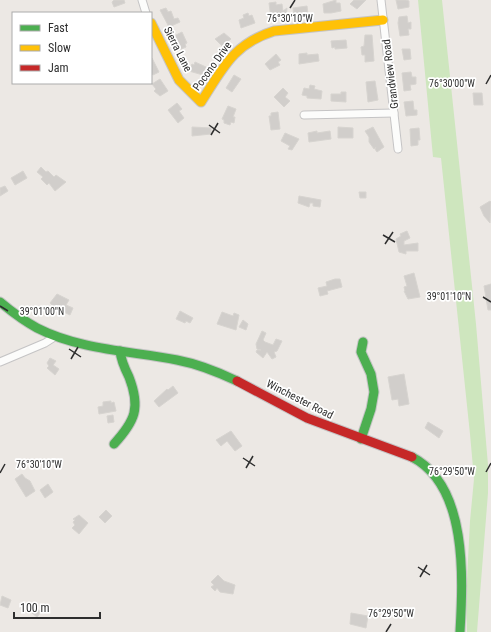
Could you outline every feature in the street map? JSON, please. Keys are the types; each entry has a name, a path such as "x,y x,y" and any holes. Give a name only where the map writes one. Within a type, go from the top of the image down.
{"street":[{"path":"142,0 146,12"},
{"name":"Grandview Road","path":"381,0 398,149"},
{"name":"Pocono Drive","path":"201,102 232,55 248,40 259,34 274,31 383,20"},
{"name":"Sierra Lane","path":"152,25 179,80 201,102"},
{"path":"304,115 394,113"},
{"name":"Winchester Road","path":"0,302 24,321 56,336 89,346 178,361 222,374 301,416 409,456 431,471 445,490 453,514 461,594 460,632"},
{"path":"0,362 45,343 56,336"},
{"path":"361,439 371,409 374,392 371,374 361,352 363,342"},
{"path":"114,444 130,427 137,406 137,399 129,377 121,363 120,351"}],"green space":[{"path":"418,0 442,0 476,324 488,465 488,493 477,632 467,632 466,598 474,479 470,434 441,158 433,157"}],"building":[{"path":"114,0 124,0 125,3 114,7 112,2"},
{"path":"336,0 336,3 340,3 341,11 324,13 323,4"},
{"path":"354,0 366,0 357,9 350,4"},
{"path":"396,0 409,1 409,7 398,9"},
{"path":"276,2 276,5 282,4 283,11 287,8 286,18 271,19 269,3"},
{"path":"307,6 308,15 294,17 293,8"},
{"path":"166,8 168,12 171,11 174,19 178,18 180,22 169,27 160,10"},
{"path":"248,13 249,16 252,15 255,23 241,28 239,20 244,18 243,15"},
{"path":"407,16 408,23 411,22 411,29 408,29 409,35 400,36 398,23 399,17"},
{"path":"182,32 187,43 185,44 186,47 179,50 174,36"},
{"path":"224,33 231,39 222,46 215,39"},
{"path":"365,35 372,35 374,61 365,62 365,55 362,55 361,47 364,46"},
{"path":"346,40 347,48 332,48 331,41"},
{"path":"402,49 410,49 411,59 404,60"},
{"path":"307,53 307,55 318,54 319,61 299,64 299,54"},
{"path":"276,54 281,60 278,62 280,65 270,70 265,64"},
{"path":"152,58 159,72 153,75 152,74"},
{"path":"195,62 206,67 203,75 189,71 192,64 194,65"},
{"path":"411,72 412,77 416,77 416,84 410,85 411,90 404,91 402,73"},
{"path":"234,75 241,79 232,92 226,88"},
{"path":"160,79 168,91 160,96 154,91 156,89 152,84"},
{"path":"375,81 378,100 368,102 366,82"},
{"path":"310,85 315,86 314,89 322,91 321,99 307,98 307,96 302,95 304,88 309,89"},
{"path":"283,88 288,93 285,97 290,101 284,107 274,97"},
{"path":"341,92 346,92 346,102 331,101 331,94 341,94"},
{"path":"473,93 482,93 483,105 474,105"},
{"path":"413,101 414,110 417,110 417,115 406,116 404,102"},
{"path":"177,103 182,109 179,111 184,118 178,123 168,110"},
{"path":"228,106 236,109 233,117 235,117 234,123 231,122 230,125 224,123 224,120 222,119"},
{"path":"278,112 280,129 271,130 269,116 271,116 271,113"},
{"path":"192,127 211,128 211,134 192,136"},
{"path":"338,127 353,128 353,138 338,138"},
{"path":"373,127 384,147 377,152 375,149 376,147 374,149 369,142 369,137 365,131"},
{"path":"419,128 420,140 418,140 418,145 411,146 410,129"},
{"path":"317,131 317,133 330,131 331,139 309,142 308,133"},
{"path":"285,133 299,139 292,150 288,149 290,146 281,141"},
{"path":"41,167 54,177 56,175 66,182 55,191 49,183 47,185 41,179 43,177 37,172"},
{"path":"23,171 27,178 15,185 11,178"},
{"path":"5,186 8,191 0,196 0,188"},
{"path":"359,192 366,192 366,198 360,198"},
{"path":"299,196 321,200 320,207 313,206 313,203 310,203 309,207 298,203"},
{"path":"490,201 490,223 484,216 480,207"},
{"path":"407,231 410,238 404,241 404,245 418,243 418,251 406,251 406,254 399,252 396,239 401,236 400,234"},
{"path":"414,273 420,297 408,299 404,291 404,287 407,286 404,276"},
{"path":"340,279 342,287 327,291 328,294 320,296 318,288 327,286 326,282"},
{"path":"491,284 491,310 488,310 484,286"},
{"path":"57,294 69,300 66,305 73,308 70,315 55,308 50,303"},
{"path":"180,311 193,318 190,323 186,321 185,323 176,319"},
{"path":"222,312 233,316 234,313 239,315 236,330 217,324"},
{"path":"243,320 248,324 246,330 239,327"},
{"path":"262,331 266,333 263,340 265,342 273,345 276,339 282,341 277,351 274,352 276,357 272,359 267,352 263,358 256,352 257,350 261,350 257,349 256,344"},
{"path":"50,358 56,361 53,365 59,369 55,375 47,368 49,366 47,363"},
{"path":"404,374 409,404 399,406 398,399 392,400 388,377"},
{"path":"173,386 178,393 159,407 154,401 167,389 168,390"},
{"path":"111,401 111,403 114,402 116,411 99,414 98,407 103,406 103,402"},
{"path":"113,415 114,422 108,423 107,416"},
{"path":"428,422 443,431 439,438 425,428"},
{"path":"231,431 242,446 235,451 227,441 221,446 216,440"},
{"path":"22,474 30,481 35,491 26,497 15,479"},
{"path":"48,484 53,492 45,498 40,490"},
{"path":"106,510 112,516 105,523 99,517"},
{"path":"79,515 88,523 79,534 72,528 75,525 73,522 75,520 73,519"},
{"path":"218,575 224,581 235,585 233,594 220,592 217,588 215,591 211,587 214,585 211,582"},
{"path":"2,596 11,600 8,608 0,605"},
{"path":"36,608 41,612 37,617 32,613"},
{"path":"351,613 368,616 366,628 350,624"}],"traffic: fast":[{"path":"0,302 27,322 53,335 71,341 106,349 185,362 223,374 237,381"},
{"path":"361,439 371,409 374,392 371,374 361,352 363,342"},
{"path":"114,444 131,421 135,406 133,388 122,362 120,351"},
{"path":"412,457 430,471 444,489 453,511 461,561 462,586 460,632"}],"traffic: slow":[{"path":"152,25 179,80 201,102 230,59 248,43 260,36 274,31 383,20"}],"traffic: jam":[{"path":"237,381 307,418 412,457"}]}
